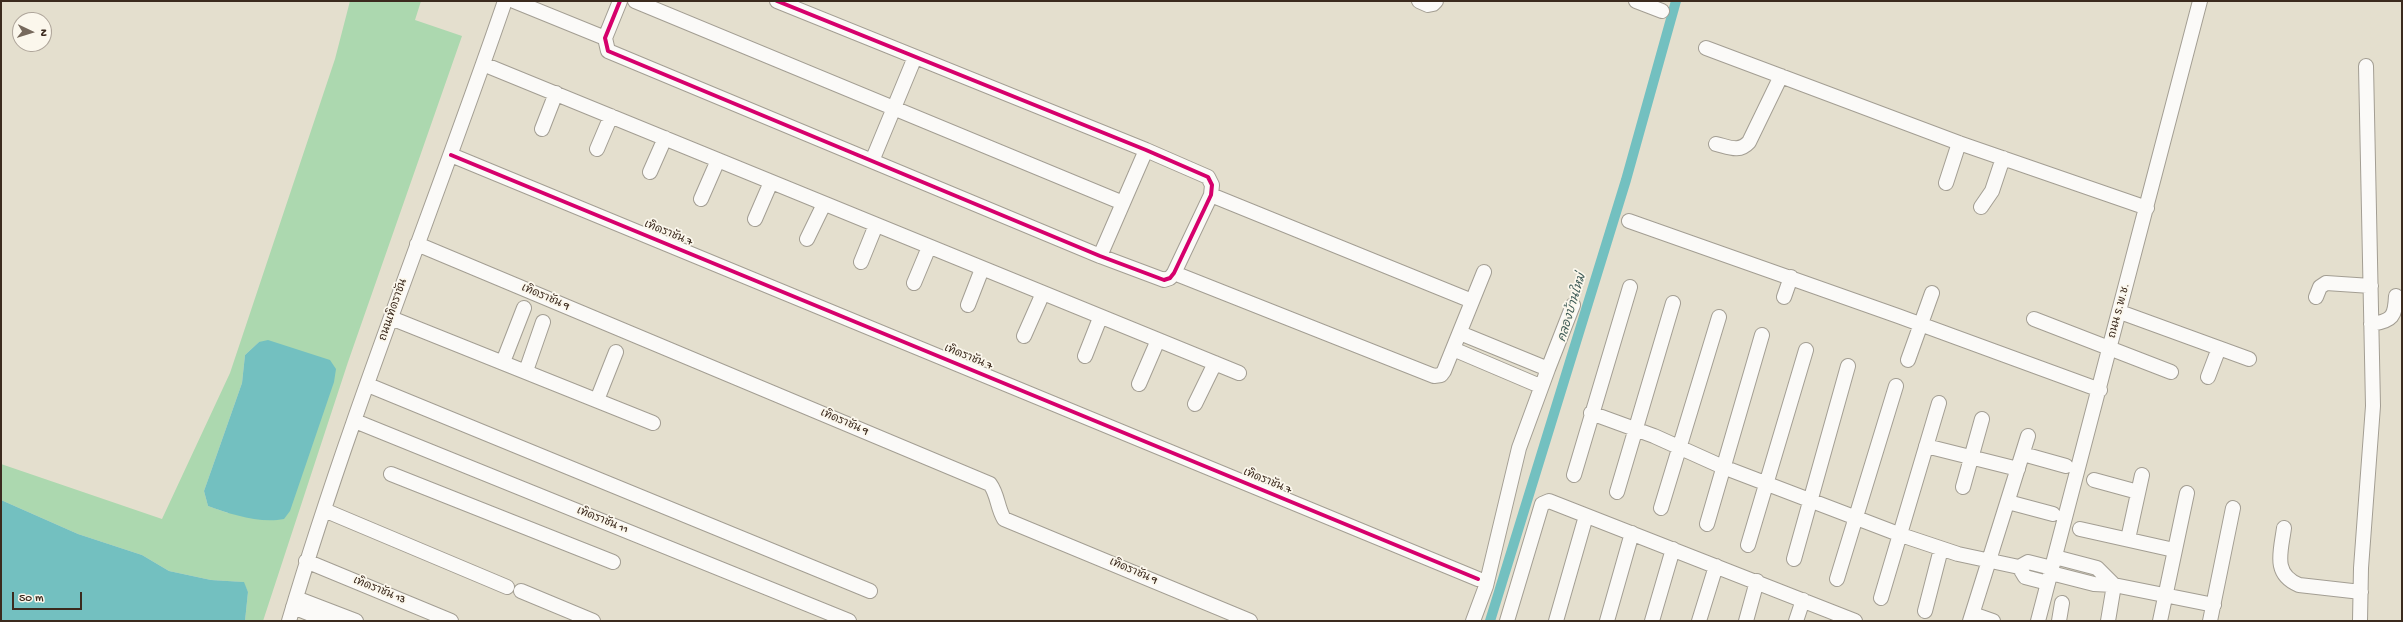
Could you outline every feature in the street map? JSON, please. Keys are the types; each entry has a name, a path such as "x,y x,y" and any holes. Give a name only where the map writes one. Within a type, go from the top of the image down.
{"street":[{"name":"ถนนเทิดราชัน","path":"289,621 306,561 417,244 484,64 505,1"},
{"path":"514,1 605,38"},
{"path":"620,1 605,38 608,51 1100,256 1164,280 1170,278 1174,273 1211,195 1212,185 1208,177 1146,150 777,1"},
{"path":"635,1 1123,203"},
{"path":"1419,1 1428,5 1433,4 1436,1"},
{"path":"1636,1 1662,11"},
{"name":"ถนน ร.พ.ช.","path":"2038,621 2111,348 2200,1"},
{"path":"1706,48 1959,143 2147,208"},
{"path":"872,161 915,57"},
{"path":"484,64 1043,293 1100,318 1239,373"},
{"path":"2360,621 2373,406 2366,66"},
{"path":"1716,144 1738,150 1744,148 1749,142 1781,76"},
{"path":"542,129 556,93"},
{"path":"597,149 612,116"},
{"path":"650,172 665,138"},
{"path":"1946,183 1959,143"},
{"path":"1100,256 1146,150"},
{"name":"เทิดราชัน 7","path":"450,155 1478,579"},
{"path":"1981,207 1992,191 2003,158"},
{"path":"701,198 718,160"},
{"path":"755,219 771,182"},
{"path":"1211,195 1472,301"},
{"path":"808,239 824,204"},
{"path":"1629,221 1791,277 2100,390"},
{"path":"860,262 876,225"},
{"name":"เทิดราชัน 9","path":"417,244 990,484 996,492 999,510 1004,519 1250,621"},
{"path":"914,283 929,247"},
{"path":"968,305 982,269"},
{"path":"1174,273 1434,376 1440,375 1444,371 1484,272"},
{"path":"1784,297 1791,277"},
{"path":"2316,297 2320,286 2326,283 2371,286"},
{"path":"1574,475 1630,287"},
{"path":"1024,336 1043,293"},
{"path":"1908,360 1932,293"},
{"path":"2371,324 2386,322 2392,317 2396,296"},
{"path":"1617,492 1673,303"},
{"path":"1473,621 1486,586 1519,448 1540,386 1548,370 1573,305"},
{"path":"503,362 524,308"},
{"path":"2120,312 2249,359"},
{"path":"391,318 526,371 653,424"},
{"path":"1085,356 1100,318"},
{"path":"1661,508 1719,318"},
{"path":"2034,319 2171,372"},
{"path":"526,371 543,322"},
{"path":"1460,333 1548,370"},
{"path":"1707,524 1762,335"},
{"path":"1139,384 1158,340"},
{"path":"2208,377 2219,348"},
{"path":"1453,349 1540,386"},
{"path":"1748,545 1806,350"},
{"path":"597,400 616,352"},
{"path":"1195,404 1215,363"},
{"path":"1794,559 1848,366"},
{"path":"368,385 870,591"},
{"path":"1837,579 1896,386"},
{"path":"1880,598 1901,535 1939,403"},
{"path":"1592,413 1635,429 1723,467 1941,549 2019,567 2028,562 2052,570 2097,568 2114,585 2214,605"},
{"path":"1963,487 1973,458 1982,419"},
{"name":"เทิดราชัน 11","path":"355,421 850,621"},
{"path":"1993,621 1972,617 2028,436"},
{"path":"1926,446 2018,469"},
{"path":"2023,454 2066,466"},
{"path":"392,474 613,562"},
{"path":"2128,539 2142,475"},
{"path":"2094,480 2138,492"},
{"path":"2160,621 2164,595 2187,493"},
{"path":"1507,621 1542,504 1549,501 1757,581 1849,620"},
{"path":"2008,502 2053,514"},
{"path":"2210,621 2233,508"},
{"path":"324,510 507,587"},
{"path":"1556,621 1586,516"},
{"path":"2284,528 2280,565 2282,573 2290,581 2299,585 2361,592"},
{"path":"2080,529 2174,550"},
{"path":"1607,621 1632,533"},
{"path":"1652,621 1672,549"},
{"path":"1925,611 1941,549"},
{"name":"เทิดราชัน 13","path":"306,561 451,621"},
{"path":"1699,621 1716,566"},
{"path":"1746,621 1757,581"},
{"path":"2108,621 2114,585"},
{"path":"521,592 593,621"},
{"path":"1796,621 1803,600"},
{"path":"294,602 328,621"},
{"path":"294,602 356,621"},
{"path":"2059,621 2062,603"}],"green space":[{"path":"350,1 421,1 415,20 462,36 348,362 263,621 245,621 248,592 243,582 211,580 169,571 142,555 78,534 1,500 1,464 162,519 230,373 335,59","holes":["259,342 228,513 208,506 204,491 242,383 245,355"]}],"water":[{"path":"268,340 330,360 336,369 334,382 290,511 284,519 275,520 245,517 208,506 204,491 242,383 245,355 259,342"},
{"path":"1,500 78,534 142,555 169,571 211,580 244,582 248,592 245,621 1,621"}],"waterway":[{"name":"คลองบ้านใหม่","path":"1490,621 1626,180 1676,1"}],"cycle path":[{"path":"620,1 605,38 608,51 1100,256 1164,280 1170,278 1174,273 1211,195 1212,185 1208,177 1146,150 777,1"},
{"path":"451,155 1478,579"}]}
